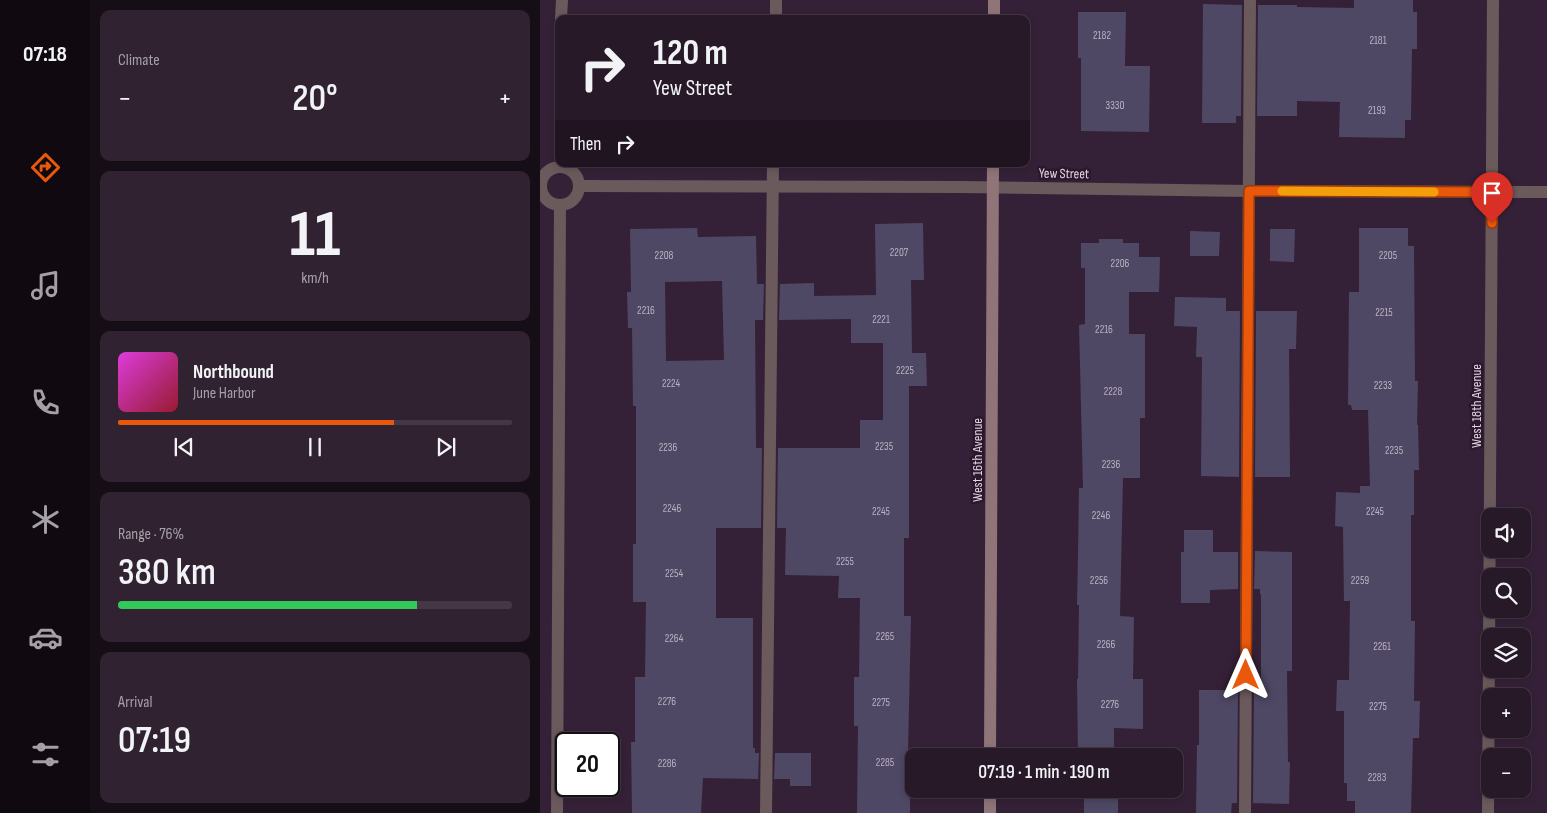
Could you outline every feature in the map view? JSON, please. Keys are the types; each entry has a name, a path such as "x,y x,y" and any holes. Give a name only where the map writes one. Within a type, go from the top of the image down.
{"main road":[{"path":"994,0 994,15"},
{"name":"West 16th Avenue","path":"990,748 993,167"},
{"path":"990,798 990,813"}],"street":[{"path":"561,15 562,0"},
{"path":"776,0 776,15"},
{"path":"1245,813 1250,0"},
{"name":"West 18th Avenue","path":"1488,813 1493,0"},
{"path":"555,167 545,174 540,185 544,198 554,205 566,205 572,202 579,192 580,186 572,171 564,167"},
{"path":"766,813 774,167"},
{"name":"Yew Street","path":"580,186 993,187 1249,191 1547,192"},
{"path":"557,813 560,205"}],"building":[{"path":"1354,0 1413,0 1413,12 1417,12 1417,49 1412,49 1411,120 1405,120 1405,138 1339,137 1340,102 1297,101 1297,116 1257,116 1258,5 1354,8"},
{"path":"1203,4 1242,5 1241,116 1236,116 1236,123 1202,123"},
{"path":"1078,12 1126,12 1125,66 1150,66 1149,132 1081,131 1081,58 1078,58"},
{"path":"923,223 924,280 911,280 912,353 926,353 927,386 909,386 909,538 904,538 904,616 911,616 908,748 905,748 905,798 910,798 910,813 857,813 858,726 854,726 854,677 859,677 860,598 838,598 839,576 785,575 786,528 777,528 778,448 860,448 860,420 883,420 883,343 851,343 851,319 779,320 780,284 814,283 814,296 876,295 875,224"},
{"path":"697,228 698,237 756,236 757,284 764,284 763,320 755,320 756,448 762,448 761,528 716,528 716,618 753,618 753,748 755,748 755,753 759,753 758,779 703,778 701,813 632,813 631,742 635,742 635,677 645,677 646,602 633,602 633,544 636,544 636,406 633,406 632,328 628,328 627,292 631,292 630,229","holes":["722,281 724,360 666,361 665,282"]},
{"path":"1359,228 1408,228 1408,246 1414,246 1415,381 1418,381 1419,470 1414,470 1414,515 1411,515 1411,621 1415,621 1414,701 1420,701 1419,738 1413,738 1411,813 1355,813 1355,801 1347,801 1347,783 1344,783 1344,711 1336,711 1337,680 1349,680 1350,601 1344,601 1343,527 1335,526 1336,492 1360,493 1360,486 1370,486 1368,410 1352,410 1351,405 1348,405 1349,292 1359,292"},
{"path":"1270,229 1295,229 1294,262 1270,261"},
{"path":"1190,231 1220,232 1219,256 1190,256"},
{"path":"1099,239 1123,239 1123,243 1139,243 1139,257 1160,257 1159,292 1129,292 1129,334 1145,334 1145,418 1140,418 1140,478 1123,478 1120,616 1134,617 1133,679 1143,679 1143,729 1114,728 1114,748 1078,748 1079,605 1077,605 1079,488 1083,488 1079,325 1085,324 1085,268 1081,268 1081,243 1099,243"},
{"path":"1175,297 1226,298 1226,311 1240,311 1239,477 1201,476 1202,357 1196,357 1197,327 1174,326"},
{"path":"1256,311 1297,311 1296,349 1289,349 1290,477 1255,477"},
{"path":"1184,530 1213,530 1213,552 1238,552 1238,589 1210,590 1210,603 1181,603 1181,552 1184,552"},
{"path":"1255,551 1292,552 1292,671 1287,671 1288,762 1290,762 1289,804 1253,803 1254,691 1261,691 1261,594 1260,589 1254,589"},
{"path":"1199,690 1238,690 1237,803 1232,803 1231,813 1196,813"},
{"path":"775,753 811,753 811,786 790,786 790,779 774,779"},
{"path":"1084,798 1118,798 1118,813 1084,813"}],"slow traffic":[{"path":"1282,191 1434,192"}],"route":[{"path":"1246,675 1249,191 1492,192 1492,223"}]}
